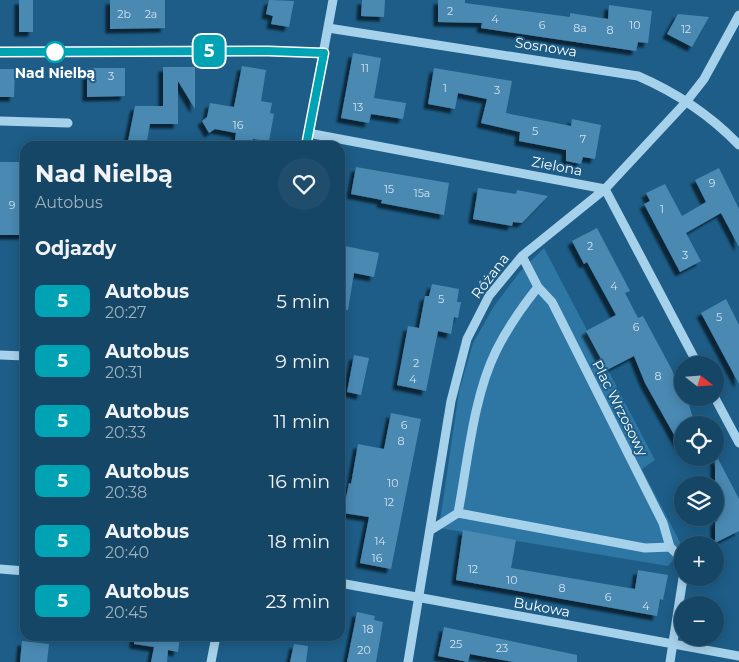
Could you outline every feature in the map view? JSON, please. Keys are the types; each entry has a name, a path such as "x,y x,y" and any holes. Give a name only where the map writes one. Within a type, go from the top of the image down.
{"street":[{"path":"307,141 333,0"},
{"name":"Różana","path":"408,662 451,401 467,339 489,296 522,256 605,189 686,102 704,79 739,15"},
{"name":"Sosnowa","path":"328,28 638,76 662,87 686,102 727,133 739,145"},
{"path":"0,52 268,51 324,53"},
{"path":"0,121 68,123"},
{"name":"Zielona","path":"308,133 605,189"},
{"path":"605,189 693,356"},
{"name":"Plac Wrzosowy","path":"522,256 538,287 552,302 663,524 670,547 674,551"},
{"path":"458,514 484,383 496,352 514,317 538,287"},
{"path":"0,354 20,356"},
{"path":"719,406 739,444"},
{"path":"431,530 458,514 645,548 670,547"},
{"path":"0,569 20,571"},
{"name":"Bukowa","path":"345,584 418,599 739,656"},
{"path":"670,662 682,586"},
{"path":"211,662 215,641"}],"shaded area":[{"path":"544,248 655,460 642,469 677,536 674,536 674,559 668,566 439,528 459,391 473,343 494,306 519,273"}],"building":[{"path":"19,0 33,0 33,32 19,32"},
{"path":"110,0 165,0 165,28 110,29"},
{"path":"269,0 294,1 289,27 271,24 273,16 266,14"},
{"path":"362,0 385,0 384,17 361,16"},
{"path":"438,0 465,0 465,3 570,17 570,13 608,19 609,5 652,11 648,43 638,42 636,51 481,28 482,23 438,22"},
{"path":"678,14 709,17 692,47 667,34"},
{"path":"353,53 381,58 374,98 406,103 403,119 371,114 369,123 341,118"},
{"path":"242,66 266,70 261,101 272,103 270,113 274,114 269,141 253,139 252,141 235,141 236,133 215,129 209,133 202,121 207,117 210,103 234,107"},
{"path":"163,67 195,67 195,109 178,81 178,124 150,124 147,141 128,141 135,106 163,106"},
{"path":"87,68 125,68 125,96 87,97"},
{"path":"434,68 512,81 506,113 571,126 572,119 601,125 595,159 583,157 581,164 566,161 566,150 519,141 520,132 481,123 487,99 458,93 455,109 428,104"},
{"path":"0,69 15,69 14,97 0,97"},
{"path":"0,162 20,162 20,235 0,235"},
{"path":"356,167 449,183 444,215 381,203 382,200 351,194"},
{"path":"719,168 739,209 739,247 721,213 686,233 701,261 680,272 644,204 650,201 646,193 665,184 682,216 706,202 695,180"},
{"path":"478,188 516,194 517,190 548,196 522,223 513,222 512,226 473,219"},
{"path":"597,228 630,291 625,293 638,318 643,316 672,370 674,376 674,406 689,406 692,416 674,416 674,435 645,383 634,356 607,370 586,331 616,315 587,262 584,264 572,241"},
{"path":"345,246 379,253 374,277 354,273 348,310 345,310"},
{"path":"432,284 459,289 457,302 461,302 458,318 454,317 451,334 438,331 426,391 397,385 408,326 419,328 425,296 429,296"},
{"path":"726,299 739,325 739,384 701,313"},
{"path":"354,355 369,358 361,395 347,392"},
{"path":"391,413 421,419 391,569 360,563 369,517 345,513 345,503 349,483 351,484 358,444 384,449"},
{"path":"715,466 722,466 739,499 739,531 724,538 724,536 715,536 715,526 724,526 724,476 715,476"},
{"path":"463,530 516,540 511,568 635,589 638,570 668,575 663,600 660,599 657,616 456,580"},
{"path":"357,612 375,616 374,620 383,622 376,662 347,662"},
{"path":"444,627 577,655 577,662 513,662 470,654 468,662 438,656"},
{"path":"22,641 49,644 47,662 20,662"},
{"path":"134,641 179,641 178,652 168,650 167,662 151,662 154,647 134,644"},
{"path":"294,644 308,646 306,662 290,662"}],"bus line":[{"name":"5","path":"0,52 309,51 324,53 307,141"}],"place":[{"name":"Nad Nielbą","path":"55,52"}]}
